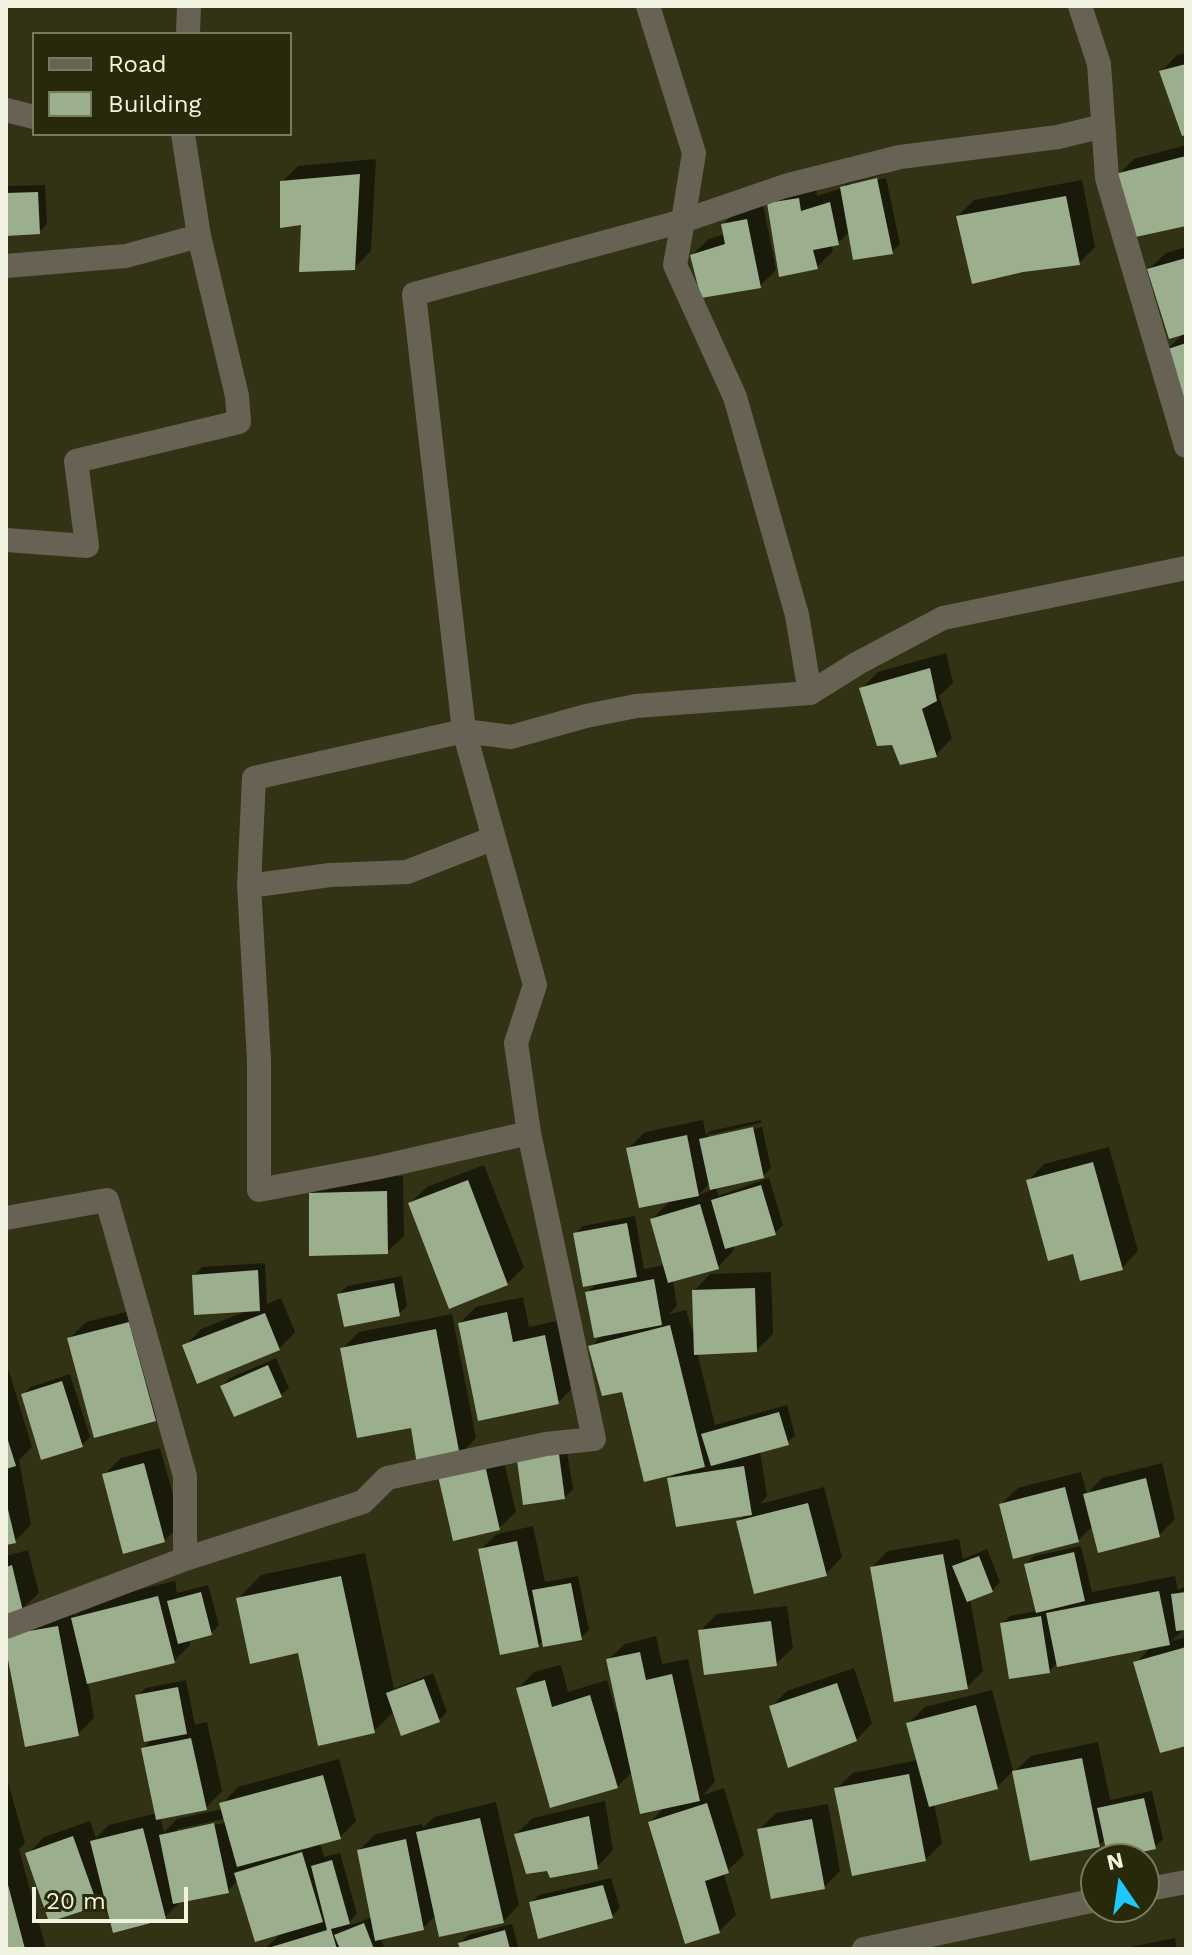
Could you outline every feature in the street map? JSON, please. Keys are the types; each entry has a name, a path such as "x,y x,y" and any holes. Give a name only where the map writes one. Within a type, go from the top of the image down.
{"street":[{"path":"188,32 189,6"},
{"path":"648,6 694,153 675,265 735,397 797,615 810,693"},
{"path":"1080,6 1099,64 1107,178 1186,446"},
{"path":"6,110 32,116"},
{"path":"6,1627 185,1559 363,1502 387,1478 546,1444 594,1439 529,1133 516,1043 535,985 464,731 414,294 683,221 785,186 900,157 1058,137 1103,126"},
{"path":"6,540 87,546 76,461 239,422 237,396 199,236 183,136"},
{"path":"6,266 126,256 199,236"},
{"path":"529,1133 380,1167 259,1190 259,1059 249,886 254,778 464,731 511,737 636,706 810,693 858,663 943,618 1186,568"},
{"path":"249,886 330,875 407,872 494,838"},
{"path":"6,1218 107,1200 185,1476 185,1559"},
{"path":"1160,1887 1186,1882"},
{"path":"864,1949 1080,1903"}],"building":[{"path":"1186,64 1186,135 1182,136 1159,71"},
{"path":"1186,156 1186,226 1131,238 1115,174"},
{"path":"360,174 355,270 299,272 301,225 280,228 280,181"},
{"path":"877,178 893,254 853,260 840,187"},
{"path":"38,192 40,234 6,236 6,193"},
{"path":"1066,196 1080,265 1023,272 972,284 956,216"},
{"path":"799,198 801,211 830,202 839,245 813,250 818,269 779,277 767,203"},
{"path":"747,219 761,288 701,298 690,255 725,244 721,224"},
{"path":"1186,258 1186,334 1169,339 1147,269"},
{"path":"1186,343 1186,419 1165,350"},
{"path":"930,668 937,701 922,709 937,757 900,765 892,745 877,746 859,688"},
{"path":"753,1127 764,1178 710,1190 699,1139"},
{"path":"687,1135 699,1196 639,1208 626,1148"},
{"path":"1093,1162 1123,1270 1080,1281 1073,1254 1048,1261 1026,1180"},
{"path":"468,1180 508,1285 449,1309 408,1203"},
{"path":"761,1185 776,1235 725,1249 711,1200"},
{"path":"387,1191 388,1254 309,1256 309,1193"},
{"path":"700,1204 719,1269 668,1283 650,1219"},
{"path":"627,1223 637,1277 583,1287 573,1233"},
{"path":"258,1270 260,1311 194,1315 192,1275"},
{"path":"654,1279 662,1325 594,1338 585,1292"},
{"path":"394,1283 400,1316 344,1327 337,1294"},
{"path":"755,1288 757,1352 694,1355 692,1290"},
{"path":"507,1312 513,1342 545,1335 559,1404 478,1421 458,1323"},
{"path":"265,1313 280,1350 197,1384 182,1345"},
{"path":"129,1322 156,1421 94,1438 67,1338"},
{"path":"670,1325 705,1467 644,1482 622,1392 602,1396 588,1346"},
{"path":"436,1329 460,1456 417,1465 411,1428 357,1438 340,1348"},
{"path":"268,1365 282,1397 234,1417 220,1386"},
{"path":"62,1381 83,1447 41,1460 21,1394"},
{"path":"779,1412 789,1445 711,1466 701,1434"},
{"path":"6,1434 16,1466 6,1469"},
{"path":"558,1447 565,1499 523,1505 516,1453"},
{"path":"144,1463 165,1542 123,1554 102,1474"},
{"path":"485,1465 500,1530 453,1541 438,1476"},
{"path":"744,1466 752,1515 676,1527 667,1478"},
{"path":"1146,1478 1160,1537 1098,1553 1083,1494"},
{"path":"1065,1487 1079,1542 1013,1559 999,1504"},
{"path":"6,1501 16,1543 6,1545"},
{"path":"808,1503 827,1576 754,1594 736,1521"},
{"path":"517,1541 539,1647 500,1655 478,1549"},
{"path":"1074,1552 1085,1601 1036,1613 1024,1564"},
{"path":"943,1554 968,1689 894,1702 870,1567"},
{"path":"979,1556 993,1592 967,1602 952,1566"},
{"path":"12,1565 23,1611 6,1615 6,1567"},
{"path":"341,1576 375,1733 318,1746 298,1653 250,1664 236,1598"},
{"path":"571,1583 582,1640 543,1647 532,1590"},
{"path":"1159,1591 1170,1645 1057,1667 1046,1613"},
{"path":"201,1592 212,1635 178,1644 167,1601"},
{"path":"1186,1592 1186,1630 1176,1631 1171,1594"},
{"path":"158,1596 175,1663 87,1684 71,1618"},
{"path":"1041,1616 1050,1673 1009,1679 1000,1623"},
{"path":"771,1621 777,1666 704,1675 698,1630"},
{"path":"58,1626 79,1736 25,1747 6,1635"},
{"path":"1186,1647 1186,1746 1160,1753 1133,1662"},
{"path":"640,1652 646,1680 672,1674 700,1801 640,1814 606,1659"},
{"path":"424,1679 440,1722 401,1736 386,1693"},
{"path":"545,1680 552,1707 590,1695 618,1788 550,1808 516,1688"},
{"path":"837,1683 857,1741 788,1768 769,1706"},
{"path":"178,1687 187,1734 144,1742 135,1695"},
{"path":"976,1705 998,1789 929,1807 906,1723"},
{"path":"191,1738 207,1810 156,1820 141,1748"},
{"path":"1082,1758 1099,1843 1080,1843 1080,1851 1030,1861 1012,1771"},
{"path":"909,1774 926,1861 852,1876 834,1788"},
{"path":"323,1775 341,1839 237,1867 219,1803"},
{"path":"1144,1798 1155,1843 1105,1843 1097,1808"},
{"path":"707,1803 729,1873 705,1881 720,1933 685,1944 648,1822"},
{"path":"589,1816 598,1869 550,1878 547,1871 526,1874 514,1834"},
{"path":"480,1818 504,1923 439,1937 416,1832"},
{"path":"812,1819 825,1889 771,1899 757,1829"},
{"path":"214,1823 229,1893 173,1904 159,1835"},
{"path":"143,1828 166,1919 113,1933 90,1841"},
{"path":"73,1836 98,1906 49,1922 25,1853"},
{"path":"406,1839 424,1930 375,1941 357,1850"},
{"path":"302,1852 323,1922 255,1942 234,1873"},
{"path":"332,1860 350,1924 331,1929 337,1949 265,1949 327,1930 311,1866"},
{"path":"7,1881 25,1949 6,1949"},
{"path":"603,1885 613,1918 538,1939 529,1902"},
{"path":"364,1923 374,1949 340,1949 334,1935"},
{"path":"505,1930 510,1949 460,1949 458,1943"}]}
